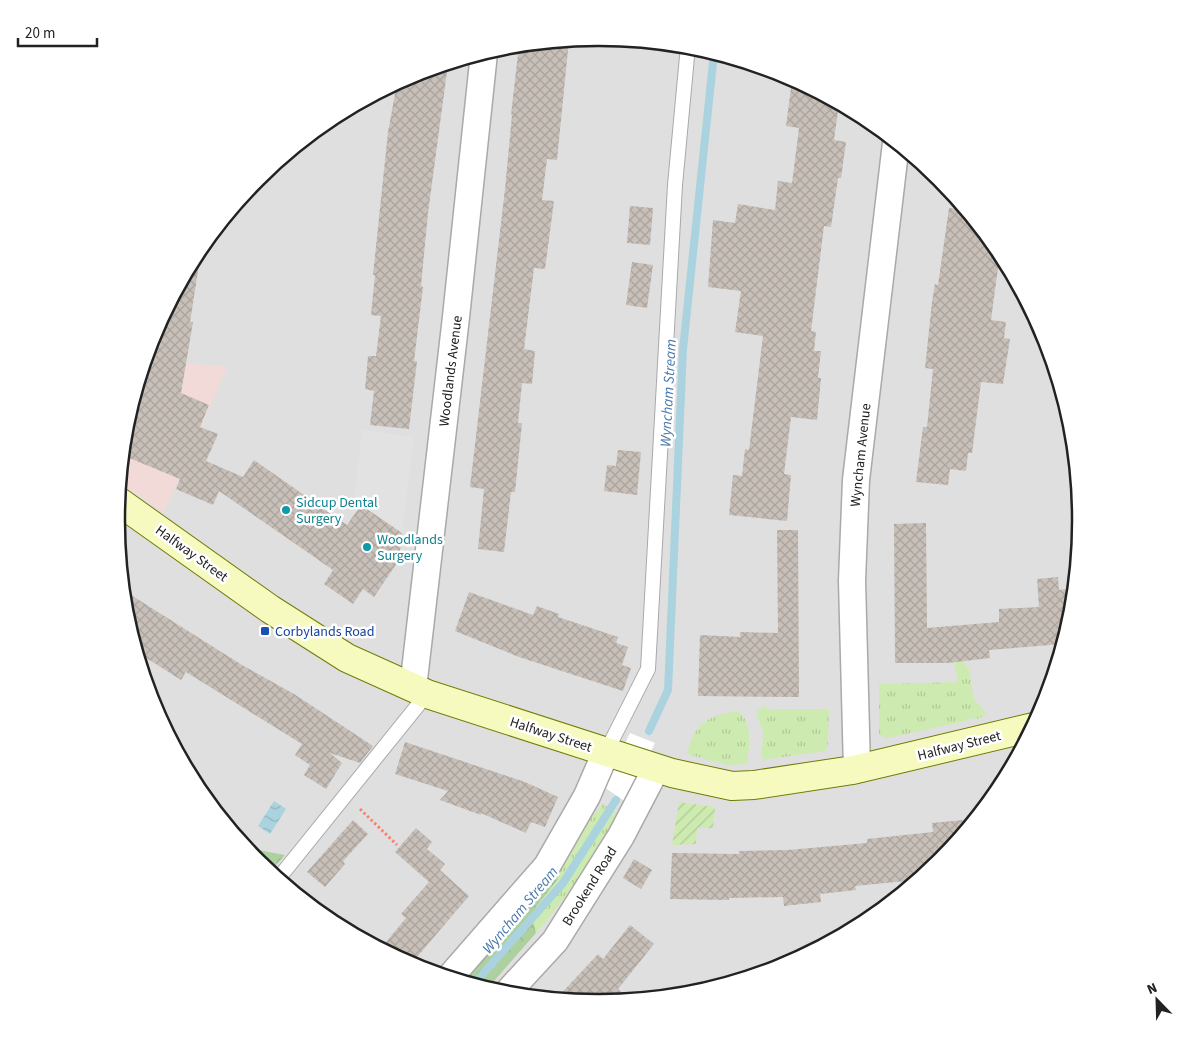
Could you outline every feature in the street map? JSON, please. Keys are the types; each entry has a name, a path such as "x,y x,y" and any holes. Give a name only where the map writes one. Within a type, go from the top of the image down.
{"main road":[{"name":"Halfway Street","path":"125,506 270,609 339,653 420,691 656,769 732,786 754,785 857,769 1024,728"}],"street":[{"name":"Woodlands Avenue","path":"420,691 483,60"},
{"name":"Wyncham Avenue","path":"857,769 852,581 854,506 895,151"},
{"path":"455,972 547,866 587,796 606,752"},
{"name":"Brookend Road","path":"514,986 555,941 620,836 656,769"}],"lane":[{"path":"606,752 648,669 675,185 687,54"},
{"path":"282,873 347,796 420,691"}],"path":[{"path":"347,796 397,845"}],"shaded area":[{"path":"568,47 629,47 660,50 691,55 751,71 808,95 835,110 862,126 911,164 955,208 974,232 1009,283 1023,310 1047,368 1056,397 1068,458 1071,489 1071,551 1068,582 1056,643 1047,672 1036,701 1009,757 955,832 911,876 887,896 862,914 808,945 751,969 721,978 691,985 629,993 598,994 537,990 506,985 446,969 389,945 362,930 335,914 286,876 242,832 223,808 188,757 174,730 150,672 141,643 129,582 126,551 126,489 129,458 141,397 150,368 161,339 188,283 242,208 286,164 310,144 335,126 389,95 446,71 476,62 506,55"},
{"path":"154,357 227,367 164,513 126,487 134,428 141,397"},
{"path":"362,430 414,437 402,533 354,501"}],"green space":[{"path":"961,653 963,661 969,669 974,699 986,713 984,716 887,738 879,735 879,684 958,682 954,660"},
{"path":"765,706 769,709 829,709 828,744 825,751 763,760 761,753 763,733 758,720 758,710"},
{"path":"736,711 746,720 748,727 747,764 727,765 687,754 694,735 703,723 717,716"},
{"path":"679,802 715,807 713,828 697,828 696,844 672,845"},
{"path":"603,804 617,813 617,818 579,877 536,933 532,918 536,907 558,879 556,872 590,820"},
{"path":"260,850 285,855 275,866"},
{"path":"556,872 558,879 536,907 532,918 536,933 493,982 466,975"}],"water":[{"path":"274,801 286,809 270,834 258,826"}],"pier":[{"path":"630,733 655,743 626,802 604,787"}],"building":[{"path":"568,47 557,160 547,159 542,200 554,201 545,269 534,268 524,349 535,351 532,384 522,383 518,423 522,423 515,492 511,492 504,552 478,549 484,489 470,487 505,189 518,53"},
{"path":"447,71 428,213 421,286 423,287 414,361 417,361 409,429 370,425 374,391 365,389 368,356 376,356 381,316 371,315 375,275 373,275 388,132 395,92"},
{"path":"791,88 794,88 838,112 834,140 846,142 841,178 838,178 831,227 824,226 811,331 816,332 814,351 821,351 818,378 821,378 817,420 791,417 784,474 791,475 787,521 729,515 733,475 742,476 745,449 749,450 763,336 735,332 741,291 708,287 713,220 735,223 738,204 775,210 778,181 792,183 799,128 786,126"},
{"path":"630,206 653,208 650,245 627,243"},
{"path":"949,208 956,209 998,266 991,320 1006,322 1004,338 1010,339 1003,384 981,382 972,453 968,453 966,471 950,469 948,485 916,482 923,427 927,427 933,369 925,368 932,302 935,284 938,285"},
{"path":"632,262 653,265 647,308 626,305"},
{"path":"199,267 190,322 193,322 181,393 209,405 200,427 218,434 206,461 243,477 254,460 347,525 361,505 402,533 399,560 374,597 363,589 353,604 324,584 333,570 219,491 213,505 176,489 180,479 129,458 141,397 150,368 174,310"},
{"path":"618,450 641,452 637,495 604,491 607,465 616,466"},
{"path":"926,523 927,628 999,622 999,609 1039,607 1037,579 1058,577 1059,590 1067,589 1056,645 989,650 990,658 948,663 895,663 894,524"},
{"path":"777,530 798,530 799,697 698,696 700,635 740,637 740,632 778,633"},
{"path":"469,592 533,615 537,606 559,614 558,617 618,637 616,643 628,647 622,665 631,668 623,691 519,657 455,631"},
{"path":"131,595 242,665 294,694 373,746 360,763 330,753 342,763 326,789 304,775 310,765 295,755 302,744 186,672 181,680 145,657"},
{"path":"405,742 525,782 558,797 545,827 531,822 526,833 481,813 481,815 440,800 448,791 395,774"},
{"path":"353,820 368,834 343,861 345,864 325,887 307,872"},
{"path":"965,820 933,855 905,881 855,886 856,890 820,894 821,902 784,906 783,897 729,898 729,900 670,899 672,853 739,854 739,851 788,850 867,843 867,839 933,832 932,823"},
{"path":"416,828 432,842 427,849 445,864 440,870 469,896 416,958 385,943 406,918 401,914 429,882 395,852"},
{"path":"634,859 652,870 641,889 623,878"},
{"path":"630,925 654,944 618,989 623,993 562,992 598,954 603,959"}],"waterway":[{"name":"Wyncham Stream","path":"649,731 668,690 683,349 713,60"},
{"name":"Wyncham Stream","path":"479,979 563,883 616,800"}],"place":[{"name":"Sidcup Dental Surgery","path":"286,510"},
{"name":"Woodlands Surgery","path":"367,547"},
{"name":"Corbylands Road","path":"265,631"}]}
